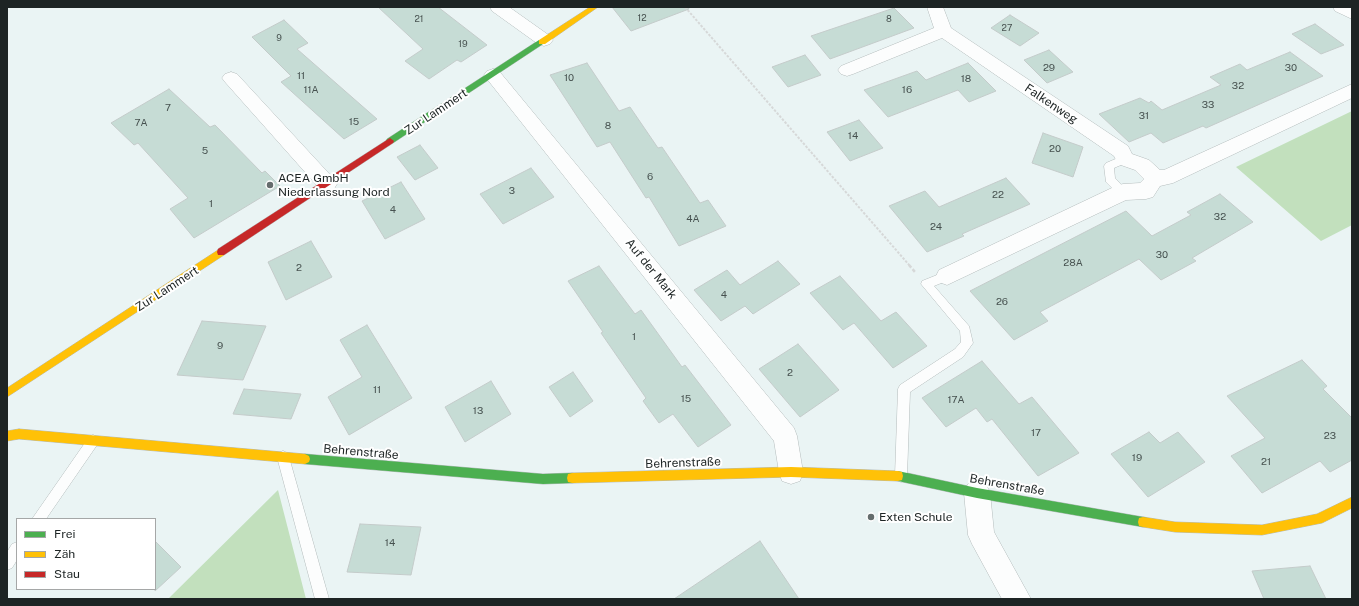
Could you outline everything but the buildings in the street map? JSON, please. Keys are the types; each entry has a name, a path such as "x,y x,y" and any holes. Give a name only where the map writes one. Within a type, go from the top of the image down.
{"main road":[{"name":"Zur Lammert","path":"7,393 595,7"},
{"name":"Behrenstraße","path":"7,436 19,434 543,480 791,472 902,476 978,493 1175,527 1262,530 1318,520 1352,502"}],"street":[{"path":"498,7 544,40"},
{"path":"847,70 944,31 935,7"},
{"path":"1341,7 1352,13"},
{"name":"Falkenweg","path":"944,31 1122,151 1125,159 1142,165 1155,178"},
{"name":"Auf der Mark","path":"492,75 785,436 791,472"},
{"path":"231,78 327,184"},
{"path":"947,276 1123,192 1146,191 1155,178 1166,178 1352,90"},
{"path":"978,493 981,535 1017,599"}],"lane":[{"path":"1123,192 1110,179 1109,166 1125,159"},
{"path":"902,476 904,389 959,353 967,343 965,330 926,284 947,276"},
{"path":"39,518 93,441"},
{"path":"283,458 322,599"},
{"path":"7,564 16,550"}],"path":[{"path":"685,7 926,284"}],"green space":[{"path":"1352,111 1352,225 1321,241 1236,167"},
{"path":"278,490 306,599 168,599"}],"traffic: fast":[{"path":"390,141 542,42"},
{"path":"305,459 543,479 572,478"},
{"path":"898,476 977,493 1143,522"}],"traffic: slow":[{"path":"542,42 595,7"},
{"path":"7,393 221,252"},
{"path":"7,436 19,434 305,459"},
{"path":"572,478 791,472 898,476"},
{"path":"1143,522 1175,527 1262,530 1318,519 1352,502"}],"traffic: jam":[{"path":"221,252 390,141"}],"place":[{"name":"ACEA GmbH Niederlassung Nord","path":"270,185"},
{"name":"Exten Schule","path":"871,517"}]}
